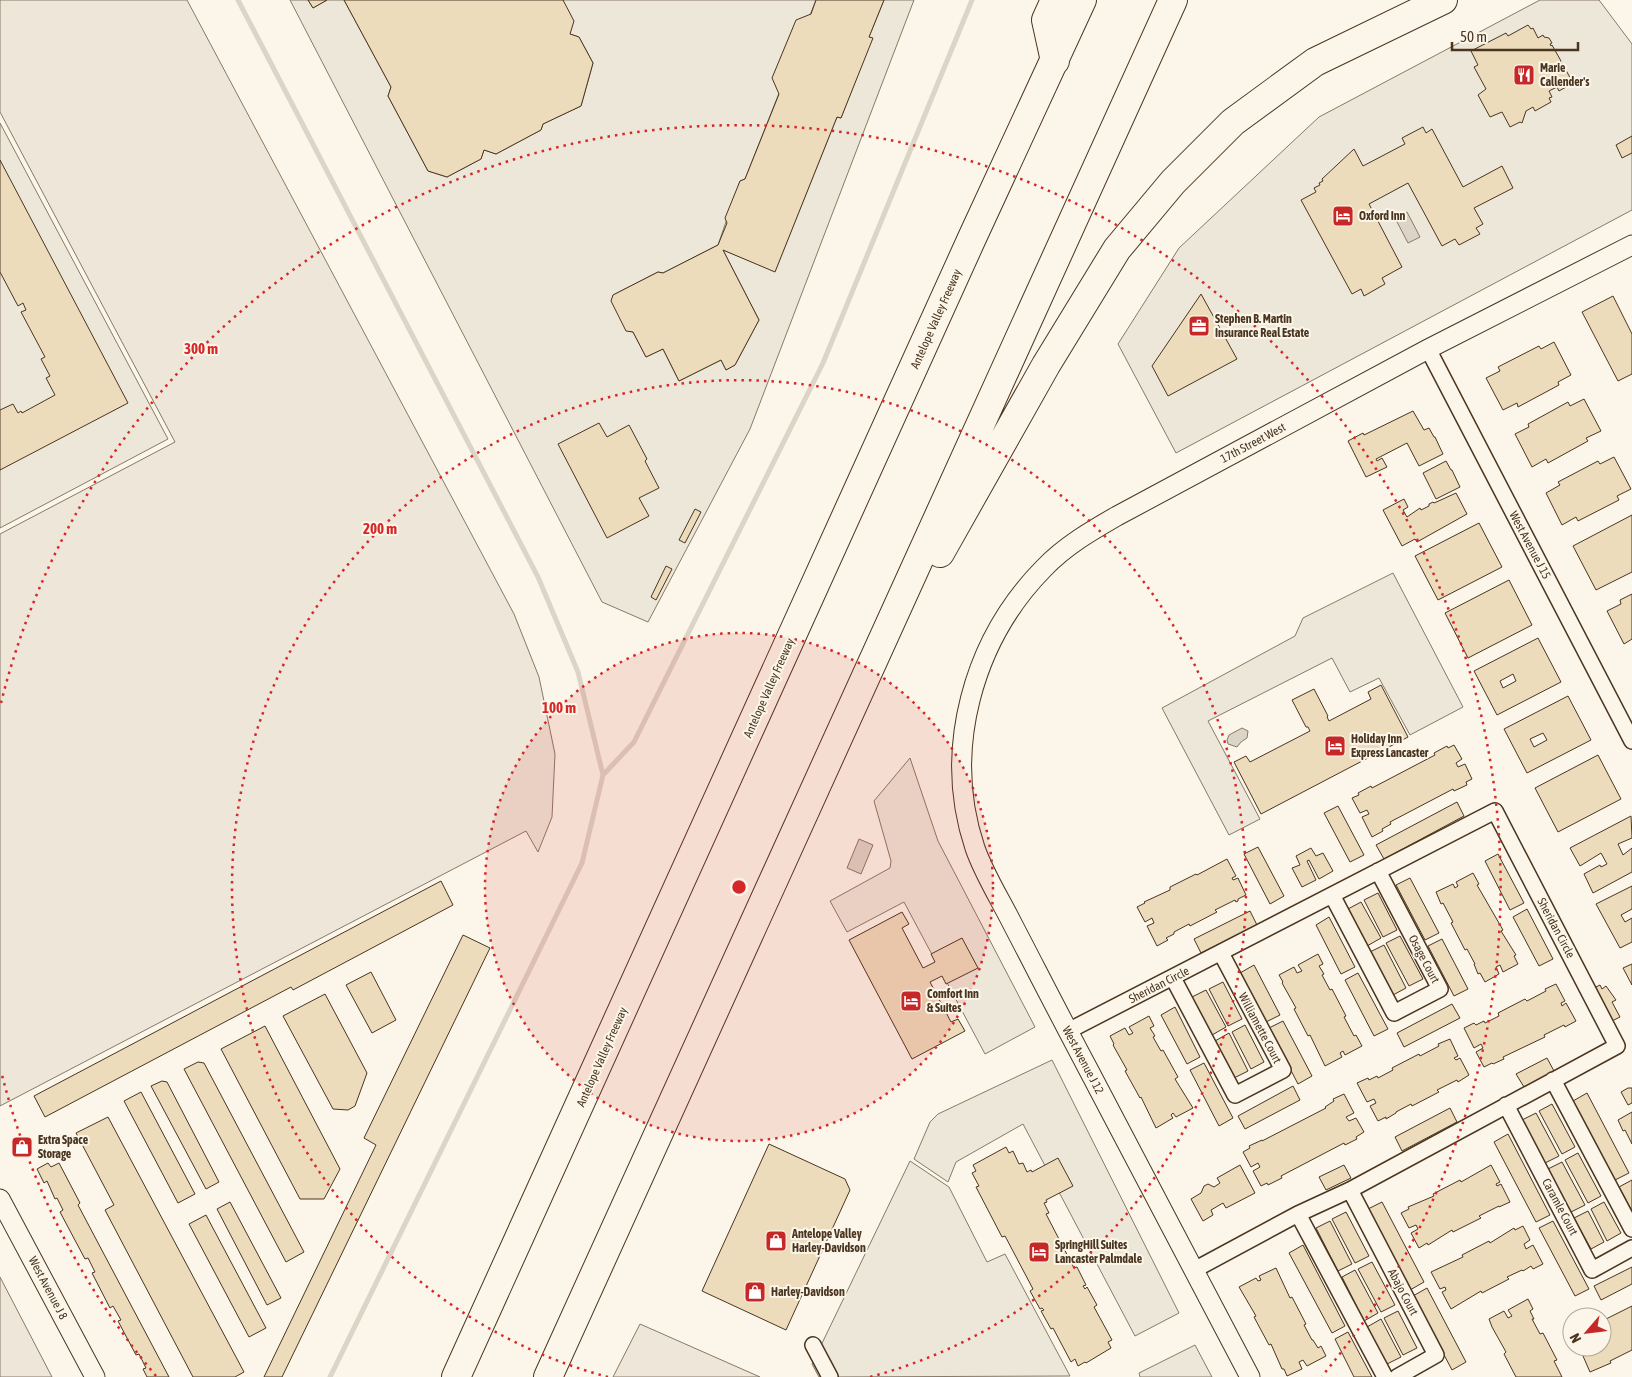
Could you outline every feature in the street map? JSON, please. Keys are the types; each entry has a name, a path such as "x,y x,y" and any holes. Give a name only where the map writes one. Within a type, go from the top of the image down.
{"highway":[{"path":"1055,0 1046,20 1055,61"},
{"name":"Antelope Valley Freeway","path":"456,1377 972,238 1082,0"},
{"path":"548,1377 1173,0"},
{"path":"863,684 926,579 1046,365 1117,249 1161,197 1233,122 1315,62 1443,0"}],"street":[{"name":"17th Street West","path":"964,728 975,679 995,634 1016,598 1046,566 1079,539 1117,516 1428,349 1632,245"},
{"name":"West Avenue J 15","path":"1428,349 1632,741"},
{"name":"West Avenue J 12","path":"964,728 961,767 965,808 975,848 1068,1031 1250,1377"},
{"name":"Sheridan Circle","path":"1068,1031 1495,811 1617,1046 1350,1190 1298,1214 1194,1270"},
{"name":"Osage Court","path":"1332,895 1394,1013 1440,989 1378,871"},
{"name":"Williamette Court","path":"1173,978 1235,1095 1283,1070 1221,953"},
{"path":"1553,1080 1632,1229"},
{"name":"Caramle Court","path":"1506,1105 1592,1270 1632,1248"},
{"name":"Abajo Court","path":"1350,1190 1436,1355 1397,1377"},
{"name":"West Avenue J 8","path":"0,1199 95,1377"},
{"path":"1298,1214 1385,1377"},
{"path":"813,1345 830,1377"}],"shaded area":[{"path":"0,0 187,0 514,614 539,677 555,754 552,817 538,852 526,831 0,1106 0,534 175,442 0,112"},
{"path":"290,0 308,0 313,8 327,0 344,0 391,87 388,96 428,171 447,177 481,159 484,150 496,154 541,130 543,124 581,106 593,63 579,37 570,34 563,0 816,0 745,179 740,181 718,245 663,273 658,272 613,295 626,330 633,332 646,357 663,349 679,381 721,360 726,370 735,365 759,320 723,250 775,271 837,117 841,118 872,38 869,37 884,0 914,0 750,429 648,622 602,602"},
{"path":"1540,0 1599,0 1632,44 1632,210 1176,453 1118,344 1179,248 1319,117"},
{"path":"0,123 168,439 0,528"},
{"path":"1407,212 1420,237 1408,243 1395,218"},
{"path":"1393,573 1463,707 1410,735 1379,678 1350,692 1332,658 1208,721 1260,819 1229,835 1162,708 1295,636 1303,618"},
{"path":"1242,728 1248,731 1247,738 1237,747 1228,744 1229,735"},
{"path":"910,758 938,841 1035,1027 985,1054 904,902 847,932 830,901 890,868 891,861 874,801"},
{"path":"859,839 873,845 861,874 847,868"},
{"path":"1052,1060 1179,1313 1135,1336 1023,1124 956,1162 948,1182 914,1159 930,1122 938,1114"},
{"path":"910,1161 949,1187 987,1262 1005,1254 1070,1376 819,1377 812,1364"},
{"path":"0,1277 52,1377 0,1377"},
{"path":"640,1324 760,1377 613,1377"},
{"path":"1195,1345 1212,1377 1140,1377 1139,1373"}],"building":[{"path":"308,0 327,0 313,8"},
{"path":"344,0 563,0 574,21 570,34 579,37 593,63 581,106 543,124 541,130 496,154 484,150 481,159 447,177 428,171 388,96 391,87"},
{"path":"816,0 884,0 869,37 873,38 841,118 837,117 775,272 723,250 759,320 735,365 726,370 721,360 679,381 663,349 646,357 633,332 626,331 611,301 613,295 658,272 663,273 718,245 727,223 725,218 740,181 745,179 779,94 772,78 796,20 811,14"},
{"name":"Marie Callender's","path":"1528,25 1531,29 1533,28 1538,38 1543,35 1549,38 1552,43 1550,44 1551,46 1561,61 1559,63 1562,63 1573,83 1559,91 1557,87 1549,91 1552,97 1549,98 1551,102 1535,111 1533,107 1526,111 1522,123 1520,122 1510,127 1502,112 1490,117 1478,95 1486,89 1474,67 1478,65 1471,51 1506,33 1508,36"},
{"name":"Oxford Inn","path":"1423,127 1426,133 1432,129 1463,187 1502,166 1513,188 1474,208 1483,224 1476,228 1480,234 1459,245 1455,239 1442,246 1408,183 1369,204 1402,267 1382,278 1385,284 1364,296 1361,289 1352,294 1301,200 1316,192 1314,188 1320,185 1319,183 1323,181 1322,179 1354,149 1363,166 1405,144 1402,138"},
{"path":"1632,136 1632,153 1622,158 1616,145"},
{"path":"0,160 128,403 0,470 0,410 13,404 18,413 21,411 22,413 55,395 46,378 50,376 41,359 45,357 21,312 26,310 23,303 18,306 0,272"},
{"name":"Stephen B. Martin Insurance Real Estate","path":"1201,294 1237,359 1168,396 1152,366"},
{"path":"1613,296 1632,334 1632,374 1618,381 1582,312"},
{"path":"1554,342 1571,375 1558,382 1559,385 1518,407 1517,403 1503,410 1486,378 1500,371 1498,367 1539,346 1541,349"},
{"path":"1584,399 1601,431 1586,438 1588,441 1548,463 1546,459 1532,467 1515,434 1529,427 1528,424 1568,402 1570,406"},
{"path":"1413,411 1424,430 1429,428 1443,454 1419,466 1407,443 1376,459 1377,461 1382,458 1387,467 1366,477 1348,441"},
{"path":"599,423 607,437 629,425 647,459 645,461 659,488 639,498 649,516 607,538 558,444"},
{"path":"1614,457 1631,489 1617,496 1619,500 1578,521 1576,517 1562,525 1546,493 1560,485 1558,482 1598,461 1600,464"},
{"path":"1446,461 1460,487 1436,499 1423,473"},
{"path":"1456,493 1467,514 1417,542 1415,539 1402,546 1383,510 1404,499 1408,507 1403,510 1407,517 1420,508 1421,510 1433,502"},
{"path":"695,509 701,512 685,543 679,540"},
{"path":"1632,515 1632,572 1596,590 1573,546"},
{"path":"1479,523 1502,567 1438,600 1415,556"},
{"path":"666,566 672,569 656,600 651,597"},
{"path":"1509,580 1532,625 1468,658 1445,613"},
{"path":"1632,594 1632,639 1624,644 1607,611 1621,604 1620,600"},
{"path":"1538,638 1561,682 1497,715 1474,671","holes":["1513,674 1516,681 1503,688 1500,681"]},
{"name":"Holiday Inn Express Lancaster","path":"1381,685 1408,737 1261,814 1234,762 1246,756 1250,762 1310,731 1292,700 1314,689 1329,721 1371,699 1368,692"},
{"path":"1568,696 1591,740 1527,773 1504,729","holes":["1543,733 1547,740 1534,747 1530,739"]},
{"path":"1454,745 1462,759 1456,763 1458,767 1465,764 1472,779 1466,782 1467,785 1454,791 1453,789 1390,822 1391,824 1382,829 1383,831 1372,837 1362,817 1369,814 1367,810 1360,813 1352,798 1371,786 1372,788 1435,755 1434,753 1447,746 1448,748"},
{"path":"1598,755 1621,799 1558,832 1535,788"},
{"path":"1457,802 1464,816 1384,859 1376,845"},
{"path":"1338,806 1364,855 1350,862 1324,813"},
{"path":"1631,816 1632,838 1618,844 1623,855 1632,848 1632,872 1593,893 1584,874 1600,865 1601,867 1607,864 1601,853 1580,866 1570,848"},
{"path":"1258,847 1284,896 1270,904 1244,854"},
{"path":"1311,848 1316,856 1323,853 1333,871 1319,879 1309,860 1307,861 1316,880 1302,887 1292,868 1300,865 1296,856"},
{"path":"1498,854 1524,903 1510,910 1485,861"},
{"path":"1227,859 1236,876 1232,878 1233,880 1238,878 1246,895 1236,902 1235,900 1215,910 1217,912 1190,926 1189,924 1174,932 1174,934 1166,938 1168,940 1157,946 1147,926 1154,923 1152,918 1145,922 1137,907 1170,890 1170,887"},
{"path":"1473,873 1479,884 1477,885 1503,930 1501,931 1516,955 1514,956 1518,964 1503,972 1500,965 1496,967 1499,974 1485,982 1480,973 1478,974 1475,964 1467,949 1465,950 1451,923 1453,922 1443,903 1441,904 1436,892 1453,884 1455,888 1458,886 1456,882"},
{"path":"1410,878 1439,933 1425,940 1396,885"},
{"path":"441,881 453,905 293,990 291,987 45,1117 34,1096"},
{"path":"1632,886 1632,909 1621,915 1625,922 1632,918 1632,942 1620,948 1596,904"},
{"path":"1378,893 1397,930 1383,937 1364,900"},
{"path":"1361,902 1381,938 1367,946 1348,909"},
{"path":"1527,909 1553,959 1539,966 1513,917"},
{"path":"1250,911 1257,925 1201,953 1194,939"},
{"name":"Comfort Inn & Suites","path":"902,912 909,924 902,928 923,968 935,962 931,954 962,938 978,968 946,984 942,976 930,982 951,1022 958,1019 965,1031 912,1059 849,940"},
{"path":"1329,917 1355,967 1341,974 1316,925"},
{"path":"463,935 490,948 282,1377 264,1377 376,1145 364,1138"},
{"path":"1400,936 1423,979 1409,986 1386,943"},
{"path":"1442,939 1468,989 1454,996 1428,946"},
{"path":"1384,945 1406,988 1393,995 1370,952"},
{"path":"1318,954 1323,964 1319,966 1324,974 1322,975 1330,990 1332,989 1354,1036 1356,1035 1362,1046 1345,1055 1343,1051 1340,1053 1342,1057 1325,1066 1310,1035 1308,1036 1294,1009 1296,1008 1279,975 1294,967 1297,973 1302,971 1298,965"},
{"path":"1632,964 1632,985 1623,968"},
{"path":"1254,965 1280,1015 1266,1022 1240,973"},
{"path":"371,972 396,1020 372,1033 346,985"},
{"path":"1358,973 1388,1029 1374,1036 1345,980"},
{"path":"1223,982 1242,1019 1228,1026 1209,989"},
{"path":"1556,984 1565,1001 1561,1003 1562,1006 1566,1003 1576,1021 1544,1035 1545,1037 1503,1057 1504,1059 1484,1067 1476,1052 1483,1048 1481,1044 1474,1048 1464,1028 1474,1023 1476,1025 1484,1021 1485,1023 1499,1016 1498,1013 1525,999 1527,1001"},
{"path":"1600,985 1602,989 1606,986 1616,1000 1612,1002 1620,1017 1612,1021 1596,990 1596,987"},
{"path":"1206,990 1226,1027 1212,1035 1192,997"},
{"path":"325,994 367,1073 355,1106 348,1110 333,1109 283,1016"},
{"path":"1452,1004 1460,1018 1404,1047 1397,1033"},
{"path":"1175,1007 1200,1057 1187,1064 1161,1015"},
{"path":"1149,1016 1154,1026 1150,1028 1155,1036 1153,1037 1161,1051 1163,1050 1178,1077 1175,1079 1193,1108 1176,1117 1173,1113 1171,1115 1173,1118 1156,1128 1141,1097 1125,1071 1127,1070 1110,1036 1125,1028 1129,1035 1133,1033 1129,1027"},
{"path":"1283,1021 1312,1076 1298,1084 1269,1028"},
{"path":"1245,1025 1264,1062 1251,1069 1232,1032"},
{"path":"265,1026 340,1169 324,1199 300,1199 221,1049"},
{"path":"1229,1033 1248,1071 1234,1078 1215,1041"},
{"path":"1450,1039 1458,1056 1454,1058 1456,1060 1460,1058 1469,1075 1458,1082 1457,1080 1437,1090 1439,1092 1412,1106 1411,1104 1386,1119 1386,1117 1378,1121 1370,1106 1376,1103 1374,1099 1367,1102 1357,1083 1368,1078 1369,1080 1377,1076 1378,1078 1393,1070 1392,1068 1419,1054 1420,1056 1439,1046 1438,1044"},
{"path":"1547,1058 1554,1071 1524,1087 1516,1074"},
{"path":"198,1062 204,1063 304,1252 286,1262 184,1069"},
{"path":"1204,1063 1233,1118 1219,1126 1190,1070"},
{"path":"162,1081 167,1082 219,1182 206,1189 151,1086"},
{"path":"1293,1086 1300,1100 1245,1129 1238,1116"},
{"path":"1632,1088 1632,1103 1628,1105 1621,1092"},
{"path":"141,1092 195,1194 178,1203 124,1101"},
{"path":"1587,1093 1629,1173 1615,1180 1573,1101"},
{"path":"1344,1094 1354,1113 1346,1117 1349,1121 1356,1118 1364,1132 1356,1137 1357,1139 1345,1145 1344,1143 1281,1176 1282,1178 1268,1185 1267,1183 1261,1186 1253,1171 1260,1167 1258,1163 1251,1167 1243,1152 1250,1148 1249,1146 1326,1108 1334,1101 1333,1099"},
{"path":"1552,1104 1575,1147 1562,1154 1539,1111"},
{"path":"1450,1108 1457,1122 1402,1151 1395,1137"},
{"path":"1632,1112 1632,1144 1618,1120"},
{"path":"1536,1113 1559,1156 1545,1163 1522,1120"},
{"path":"108,1117 244,1372 235,1377 193,1377 105,1210 114,1205 76,1133"},
{"path":"1508,1134 1550,1215 1536,1222 1494,1142"},
{"name":"Antelope Valley Harley-Davidson","path":"769,1144 845,1179 850,1190 786,1330 702,1291"},
{"name":"SpringHill Suites Lancaster Palmdale","path":"1006,1147 1009,1153 1013,1151 1019,1164 1023,1163 1027,1172 1031,1170 1032,1172 1058,1158 1073,1186 1046,1200 1047,1202 1044,1203 1049,1213 1046,1214 1074,1268 1077,1267 1086,1285 1083,1286 1085,1289 1087,1287 1097,1305 1094,1307 1112,1340 1108,1342 1111,1348 1078,1366 1075,1359 1071,1362 1053,1328 1051,1329 1041,1311 1044,1310 1040,1309 1030,1291 1033,1289 1005,1236 1002,1237 976,1187 979,1186 972,1173 976,1171 973,1165"},
{"path":"1578,1153 1601,1196 1588,1203 1565,1160"},
{"path":"1562,1162 1585,1205 1571,1212 1548,1169"},
{"path":"48,1163 51,1167 59,1163 80,1203 78,1205 169,1377 147,1377 143,1369 146,1368 139,1354 136,1355 118,1321 121,1320 113,1306 110,1308 92,1273 95,1272 88,1258 85,1259 60,1212 63,1210 57,1198 55,1199 47,1181 44,1183 37,1169"},
{"path":"1240,1165 1255,1193 1226,1208 1223,1203 1211,1210 1213,1215 1203,1221 1191,1199 1201,1193 1204,1186 1208,1184 1214,1187 1220,1183 1217,1178"},
{"path":"1344,1165 1351,1178 1326,1190 1319,1177"},
{"path":"1491,1165 1500,1182 1496,1184 1497,1186 1501,1184 1510,1202 1419,1248 1411,1233 1418,1229 1416,1225 1409,1228 1401,1213 1409,1209 1408,1207 1434,1196 1433,1194 1460,1180 1461,1182"},
{"path":"1632,1180 1632,1211 1619,1187"},
{"path":"230,1202 281,1298 267,1305 217,1209"},
{"path":"1382,1202 1424,1282 1410,1290 1368,1209"},
{"path":"1604,1202 1621,1233 1607,1241 1591,1209"},
{"path":"1588,1211 1604,1242 1591,1249 1574,1218"},
{"path":"1346,1212 1369,1256 1355,1263 1332,1219"},
{"path":"206,1215 266,1328 249,1337 189,1224"},
{"path":"1330,1221 1352,1264 1338,1271 1316,1228"},
{"path":"1553,1221 1589,1289 1575,1296 1539,1228"},
{"path":"1523,1226 1530,1240 1524,1244 1526,1249 1533,1245 1543,1264 1533,1269 1531,1266 1507,1277 1509,1279 1482,1293 1481,1291 1451,1309 1442,1292 1446,1290 1445,1287 1440,1289 1431,1272 1463,1257 1462,1255 1489,1241 1490,1243 1514,1228 1515,1230"},
{"path":"1303,1245 1345,1326 1332,1333 1289,1253"},
{"path":"1372,1262 1395,1305 1381,1312 1358,1269"},
{"path":"1632,1267 1632,1284 1601,1300 1594,1286"},
{"path":"1276,1268 1290,1298 1292,1297 1306,1324 1304,1325 1312,1340 1318,1348 1321,1346 1326,1356 1307,1366 1303,1360 1299,1362 1302,1369 1287,1376 1239,1287 1256,1278 1258,1281 1261,1280 1259,1276"},
{"path":"1355,1270 1378,1313 1364,1321 1342,1277"},
{"path":"1427,1288 1466,1362 1452,1370 1413,1296"},
{"path":"1528,1299 1533,1309 1530,1311 1534,1319 1532,1319 1540,1334 1543,1333 1557,1360 1554,1361 1562,1377 1516,1377 1504,1354 1506,1352 1492,1327 1489,1319 1504,1311 1508,1318 1512,1316 1508,1310"},
{"path":"1632,1306 1632,1350 1610,1361 1611,1363 1590,1372 1583,1357 1612,1357 1612,1316"},
{"path":"1398,1311 1417,1348 1403,1355 1384,1318"},
{"path":"1381,1319 1401,1357 1387,1364 1367,1327"},
{"path":"1348,1332 1372,1377 1354,1377 1335,1339"}],"waterway":[{"path":"238,0 538,577 578,672 603,775 582,863 330,1377"},
{"path":"603,775 634,742 823,363 972,0"}],"place":[{"name":"Marie Callender's","path":"1524,75"},
{"name":"Oxford Inn","path":"1343,216"},
{"name":"Stephen B. Martin Insurance Real Estate","path":"1199,326"},
{"name":"Holiday Inn Express Lancaster","path":"1335,746"},
{"name":"Comfort Inn & Suites","path":"911,1001"},
{"name":"Extra Space Storage","path":"22,1147"},
{"name":"Antelope Valley Harley-Davidson","path":"776,1241"},
{"name":"SpringHill Suites Lancaster Palmdale","path":"1039,1252"},
{"name":"Harley-Davidson","path":"755,1292"}]}
